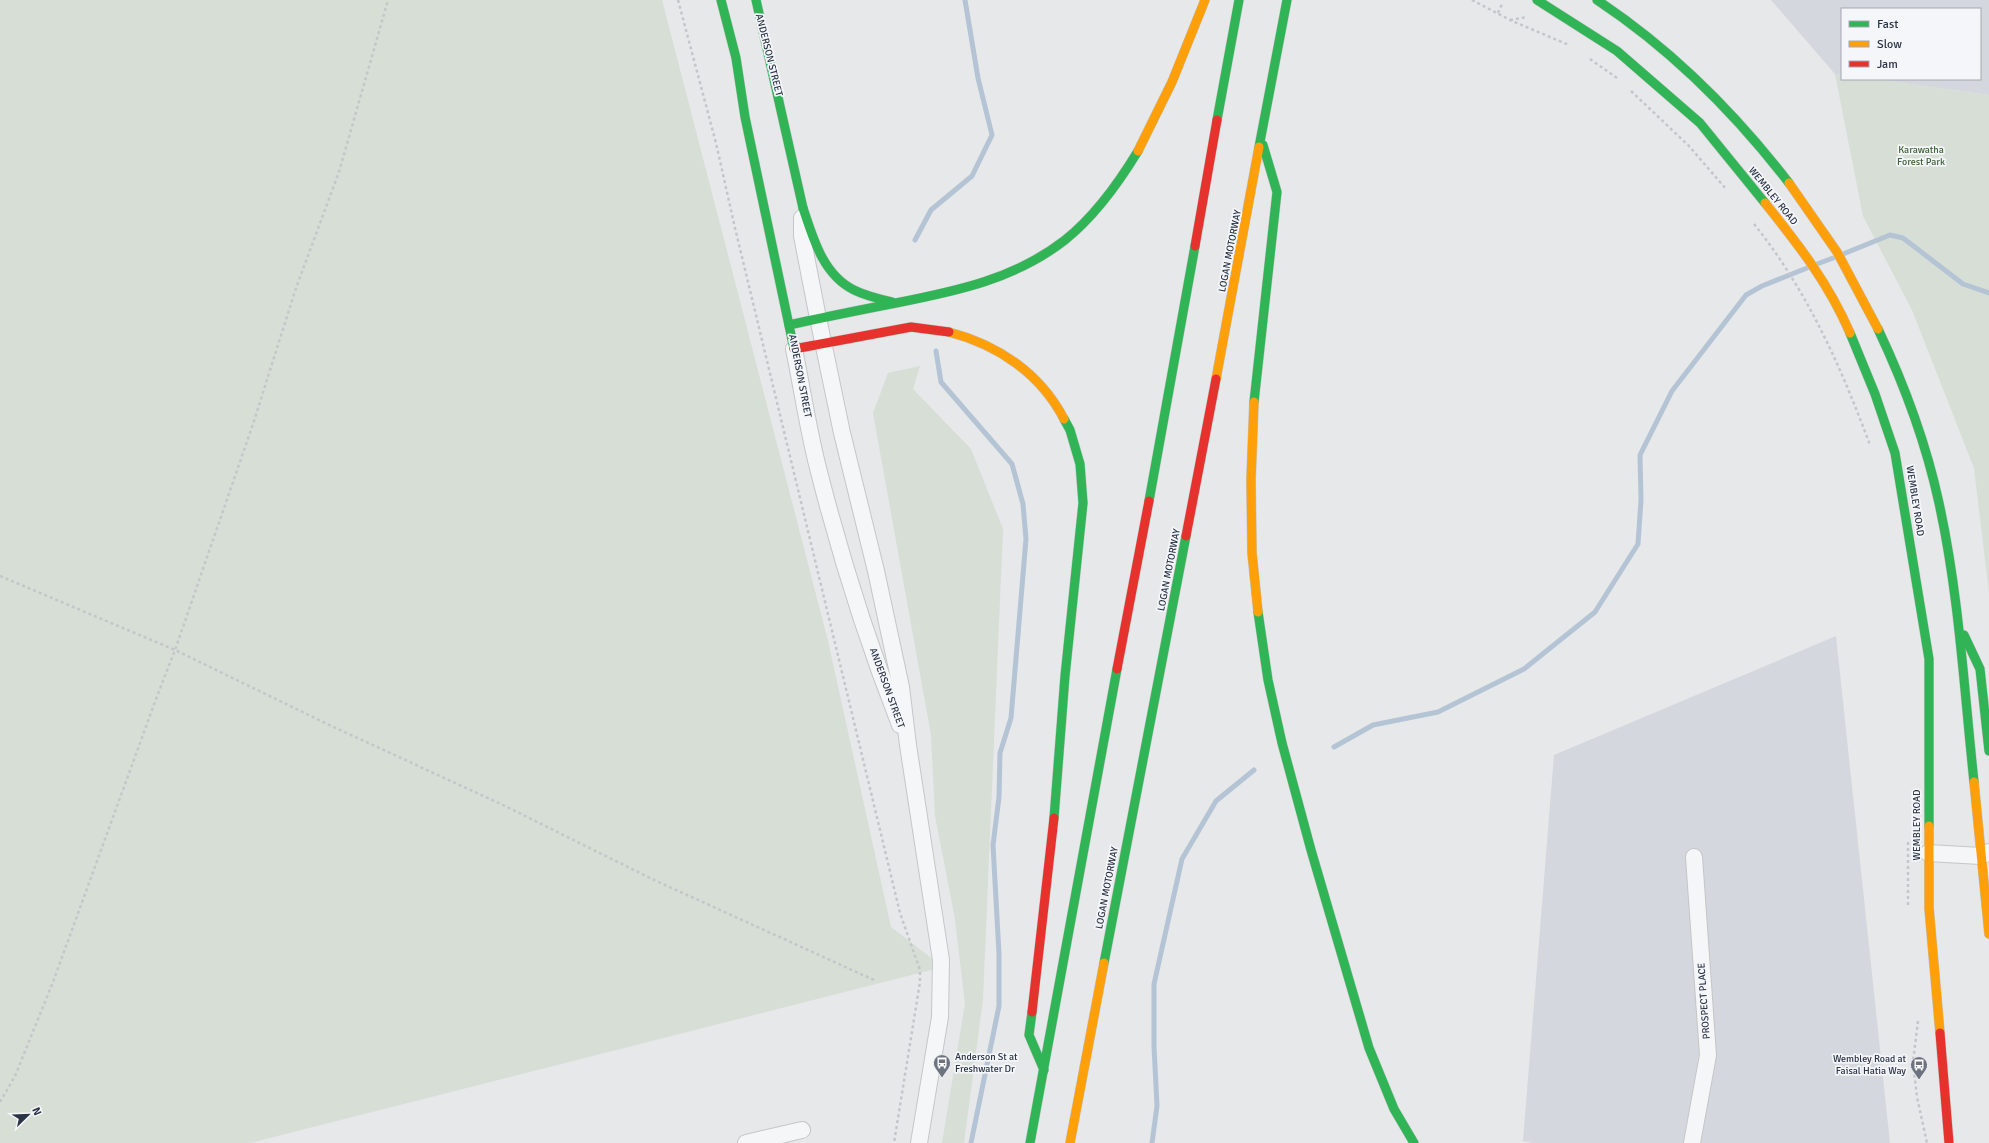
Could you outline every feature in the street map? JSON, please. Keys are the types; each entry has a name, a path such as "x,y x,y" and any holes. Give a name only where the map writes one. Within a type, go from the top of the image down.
{"main road":[{"name":"ANDERSON STREET","path":"720,0 736,58 745,117 794,349"},
{"name":"ANDERSON STREET","path":"756,0 780,100 803,208"},
{"path":"790,325 818,318 950,293 1001,277 1024,267 1051,251 1090,218 1107,199 1134,160 1179,66 1205,0"},
{"path":"1030,1143 1239,0"},
{"name":"LOGAN MOTORWAY","path":"1070,1143 1262,140 1287,0"},
{"name":"WEMBLEY ROAD","path":"1537,0 1617,51 1700,123 1801,248 1838,305 1875,394 1896,453 1929,659 1929,908 1949,1143"},
{"name":"WEMBLEY ROAD","path":"1597,0 1651,39 1699,82 1742,126 1781,171 1830,240 1863,296 1892,356 1909,402 1932,475 1942,519 1957,621 1986,857 1989,934"},
{"path":"1262,140 1277,192 1253,410 1251,480 1252,553 1258,613 1268,680 1282,743 1311,850 1369,1048 1394,1109 1414,1143"},
{"path":"803,208 815,242 838,280 849,288 897,303"},
{"path":"794,349 823,342 911,327 930,327 974,338 993,347 1026,368 1056,403 1073,437 1079,458 1083,482 1083,503 1065,676 1058,780 1029,1035 1044,1070"},
{"path":"1957,621 1980,668 1989,751"}],"street":[{"name":"ANDERSON STREET","path":"803,208 802,236 818,318 842,433 876,571 901,688 908,745 941,960 940,1017 919,1143"},
{"name":"ANDERSON STREET","path":"794,349 818,466 839,546 887,692 908,745"},
{"path":"1928,853 1986,857"},
{"name":"PROSPECT PLACE","path":"1692,1143 1708,1055 1694,857"},
{"path":"746,1143 802,1130"}],"path":[{"path":"0,1102 14,1076 53,982 153,706 175,650 253,424 296,288 339,172 388,0"},
{"path":"678,0 716,142 735,228 900,913 920,970 920,982 894,1143"},
{"path":"1472,0 1498,14 1574,47"},
{"path":"1498,14 1503,2"},
{"path":"1586,56 1622,82"},
{"path":"1628,88 1689,146 1728,190"},
{"path":"1751,219 1784,265 1813,314 1851,392 1872,449"},
{"path":"0,576 175,650 323,722 505,806 652,879 874,980"},
{"path":"1908,841 1909,911"},
{"path":"1918,1017 1913,1062 1917,1097 1927,1143"}],"shaded area":[{"path":"1771,0 1989,0 1989,95 1881,80 1981,80 1981,8 1841,8 1841,75 1835,74"},
{"path":"1836,636 1890,1143 1533,1143 1523,1141 1554,755"}],"green space":[{"path":"0,0 662,0 828,641 891,927 943,967 250,1143 0,1143"},
{"name":"Karawatha Forest Park","path":"1835,74 1841,75 1841,80 1881,80 1989,95 1989,593 1974,468 1912,310 1863,216"},
{"path":"920,366 913,389 971,449 1003,529 983,999 964,1143 942,1143 965,1004 955,919 935,816 931,735 873,413 888,373"}],"waterway":[{"path":"915,240 931,210 972,176 992,135 978,78 965,0"},
{"path":"1843,254 1890,235 1903,238 1963,284 1989,293"},
{"path":"1817,264 1833,258"},
{"path":"1334,747 1373,725 1438,712 1524,669 1595,612 1638,544 1641,500 1640,455 1672,391 1746,295 1762,286 1807,268"},
{"path":"936,351 941,382 1012,464 1023,504 1026,539 1011,718 1000,753 999,797 993,845 999,954 999,1006 971,1143"},
{"path":"1152,1143 1157,1106 1154,1046 1154,984 1182,859 1216,801 1254,770"}],"traffic: fast":[{"path":"721,0 736,58 745,117 794,349"},
{"path":"756,0 803,208"},
{"path":"1217,120 1239,0"},
{"path":"1259,147 1287,0"},
{"path":"1537,0 1617,51 1700,123 1765,203"},
{"path":"1597,0 1651,39 1676,61 1724,107 1747,132 1789,183"},
{"path":"1254,402 1277,192 1263,145"},
{"path":"789,325 941,294 985,282 1026,265 1065,240 1086,221 1114,187 1138,151"},
{"path":"803,208 815,243 834,275 854,290 868,296 892,302"},
{"path":"1149,501 1195,246"},
{"path":"1878,329 1897,371 1921,436 1939,503 1952,572 1974,782"},
{"path":"1850,333 1875,394 1895,453 1929,659 1929,826"},
{"path":"1054,818 1065,676 1083,503 1080,464 1070,430 1064,419"},
{"path":"1104,963 1186,536"},
{"path":"1258,612 1268,680 1282,743 1311,850 1369,1048 1394,1109 1414,1143"},
{"path":"1964,635 1980,669 1989,751"},
{"path":"1030,1143 1117,669"},
{"path":"1032,1012 1029,1035 1044,1070"}],"traffic: slow":[{"path":"1138,151 1172,82 1205,0"},
{"path":"1216,379 1259,147"},
{"path":"1789,183 1837,252 1878,329"},
{"path":"1765,203 1801,249 1823,281 1850,333"},
{"path":"949,332 984,345 1001,353 1016,363 1043,388 1064,419"},
{"path":"1254,402 1251,480 1252,553 1258,612"},
{"path":"1974,782 1989,934"},
{"path":"1929,826 1929,908 1940,1033"},
{"path":"1070,1143 1104,963"}],"traffic: jam":[{"path":"1195,246 1217,120"},
{"path":"794,349 911,327 949,332"},
{"path":"1186,536 1216,379"},
{"path":"1117,669 1149,501"},
{"path":"1032,1012 1054,818"},
{"path":"1940,1033 1949,1143"}],"place":[{"name":"Anderson St at Freshwater Dr","path":"942,1078"},
{"name":"Wembley Road at Faisal Hatia Way","path":"1919,1080"}]}
